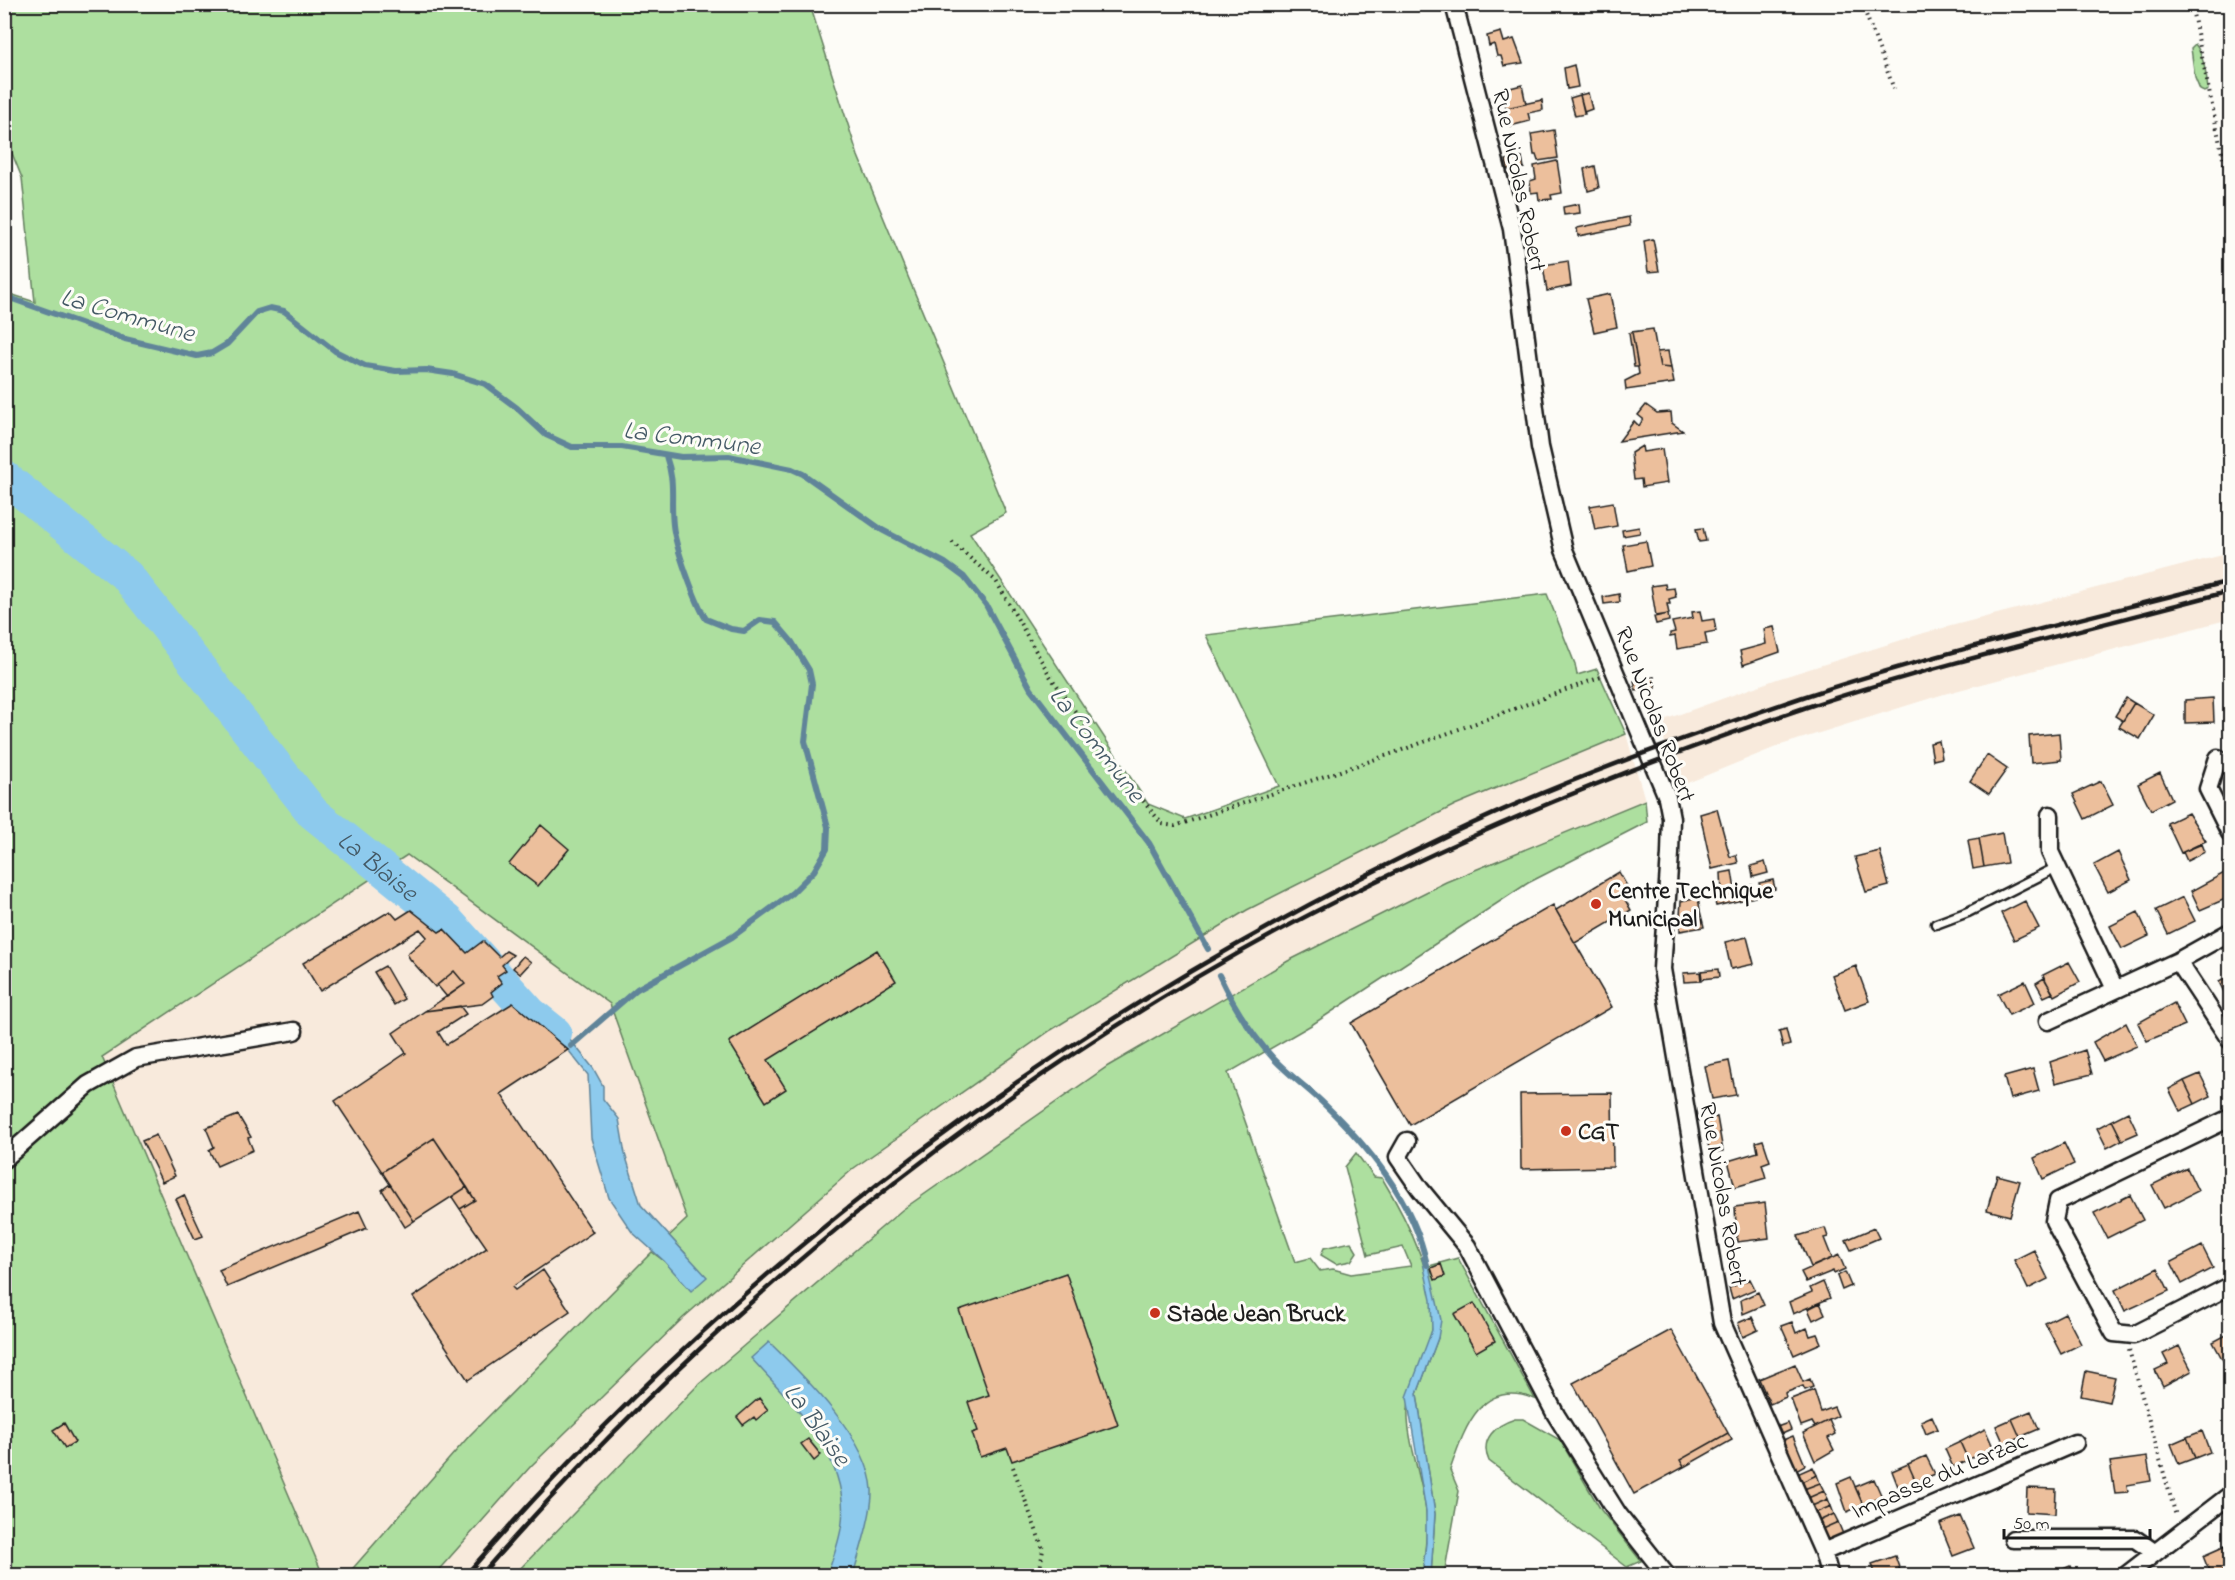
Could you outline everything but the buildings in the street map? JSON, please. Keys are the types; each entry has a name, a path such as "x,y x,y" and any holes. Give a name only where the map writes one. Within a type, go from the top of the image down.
{"street":[{"name":"Rue Nicolas Robert","path":"1454,4 1512,229 1540,447 1564,550 1667,797 1670,842 1662,969 1722,1323 1830,1575"},
{"path":"2218,758 2208,789 2230,833"},
{"path":"2049,815 2050,852 2115,989"},
{"path":"2048,1021 2178,961 2230,932"},
{"path":"2178,961 2230,1040"},
{"path":"4,1159 88,1085 136,1058 294,1031"},
{"path":"2230,1118 2058,1201 2054,1221 2114,1333 2134,1335 2230,1286"},
{"path":"1407,1140 1398,1157 1420,1189 1467,1246 1561,1424 1618,1514 1667,1575"},
{"name":"Impasse du Larzac","path":"1822,1552 2075,1443"},
{"path":"2126,1575 2230,1495"},
{"path":"2013,1539 2134,1539 2154,1552"}],"lane":[{"path":"1936,924 1968,912 2057,867"}],"path":[{"path":"1862,4 1894,89"},
{"path":"2191,4 2230,183"},
{"path":"952,542 996,581 1050,676 1110,760 1162,824 1176,826 1361,764 1615,672"},
{"path":"2134,1335 2128,1352 2181,1532"},
{"path":"1013,1467 1043,1549 1040,1570"}],"shaded area":[{"path":"2230,553 2230,619 1944,694 1781,745 1680,786 1658,722 1777,679 1924,633"},
{"path":"1626,734 1645,800 1446,882 1288,961 1108,1066 902,1210 698,1385 513,1575 434,1576 531,1466 683,1318 854,1168 1051,1030 1247,910 1455,805"},
{"path":"408,855 610,1004 687,1220 669,1236 685,1253 691,1291 664,1261 653,1253 470,1435 347,1575 323,1575 102,1057"}],"green space":[{"path":"5,5 810,5 858,156 1006,513 970,533 1148,804 1185,819 1279,786 1206,635 1547,594 1575,664 1577,675 1597,669 1626,734 1455,805 1247,910 1051,1030 854,1168 683,1318 531,1466 434,1575 347,1575 470,1435 652,1252 664,1261 685,1253 669,1236 687,1219 610,1004 407,855 102,1057 323,1575 5,1575 4,292 35,302 22,178 5,136"},
{"path":"2195,44 2206,72 2208,90 2204,92 2200,90 2195,78 2191,48"},
{"name":"Stade Jean Bruck","path":"1645,800 1647,822 1528,883 1313,1024 1228,1073 1295,1262 1310,1258 1320,1271 1333,1269 1351,1274 1411,1266 1403,1247 1368,1255 1345,1167 1356,1153 1374,1177 1382,1178 1420,1253 1432,1296 1433,1316 1429,1344 1412,1391 1408,1421 1426,1512 1422,1575 513,1576 698,1385 902,1210 1108,1066 1288,961 1446,882"},
{"path":"1351,1242 1357,1252 1351,1261 1336,1264 1321,1255 1324,1248"},
{"path":"1458,1258 1535,1399 1516,1394 1500,1395 1488,1401 1477,1411 1469,1424 1450,1470 1459,1491 1444,1575 1431,1575 1435,1514 1417,1394 1438,1338 1429,1266"},
{"path":"1515,1419 1523,1419 1560,1440 1601,1510 1641,1561 1627,1567 1489,1461 1486,1446 1491,1434 1502,1425"}],"water":[{"path":"521,1001 573,1043 593,1068 603,1086 603,1099 619,1119 625,1154 641,1205 707,1277 691,1291 664,1261 632,1232 609,1198 591,1138 588,1075 569,1051 512,1002"},
{"path":"1427,1257 1441,1320 1438,1338 1417,1394 1435,1514 1431,1575 1422,1576 1426,1543 1426,1511 1407,1397 1432,1330 1431,1300 1422,1258"},
{"path":"769,1342 833,1410 860,1450 868,1470 872,1499 853,1575 827,1575 838,1543 842,1522 842,1498 827,1453 814,1432 800,1412 751,1358"}],"waterway":[{"name":"La Commune","path":"4,296 125,339 197,356 212,353 227,344 257,312 270,308 284,311 335,351 365,366 396,371 426,370 453,374 485,384 517,408 546,435 572,447 622,447 681,457 729,456 792,469 803,474 882,530 945,563 964,577 986,605 1031,689 1149,843 1208,949"},
{"path":"571,1046 637,989 732,937 792,893 814,871 827,849 828,827 805,741 812,684 809,670 792,642 775,622 760,620 744,631 731,629 706,619 696,600 677,546 672,515 672,483 666,456"},
{"name":"La Blaise","path":"4,477 127,576 313,813 447,921 530,1013 555,1033"},
{"path":"1219,975 1243,1019 1258,1040 1279,1065 1339,1119 1387,1176 1412,1219 1427,1265"}],"railway":[{"path":"465,1576 572,1459 683,1350 799,1248 920,1152 1045,1063 1175,980 1311,904 1452,833 1537,795 1624,761 1853,681 2014,636 2230,581"},
{"path":"480,1576 567,1480 659,1388 754,1300 853,1216 956,1136 1062,1062 1171,992 1284,928 1347,895 1475,835 1605,781 1737,731 1857,691 2016,646 2230,591"}],"place":[{"name":"Centre Technique Municipal","path":"1596,904"},
{"name":"CGT","path":"1566,1131"},
{"name":"Stade Jean Bruck","path":"1155,1313"}]}
